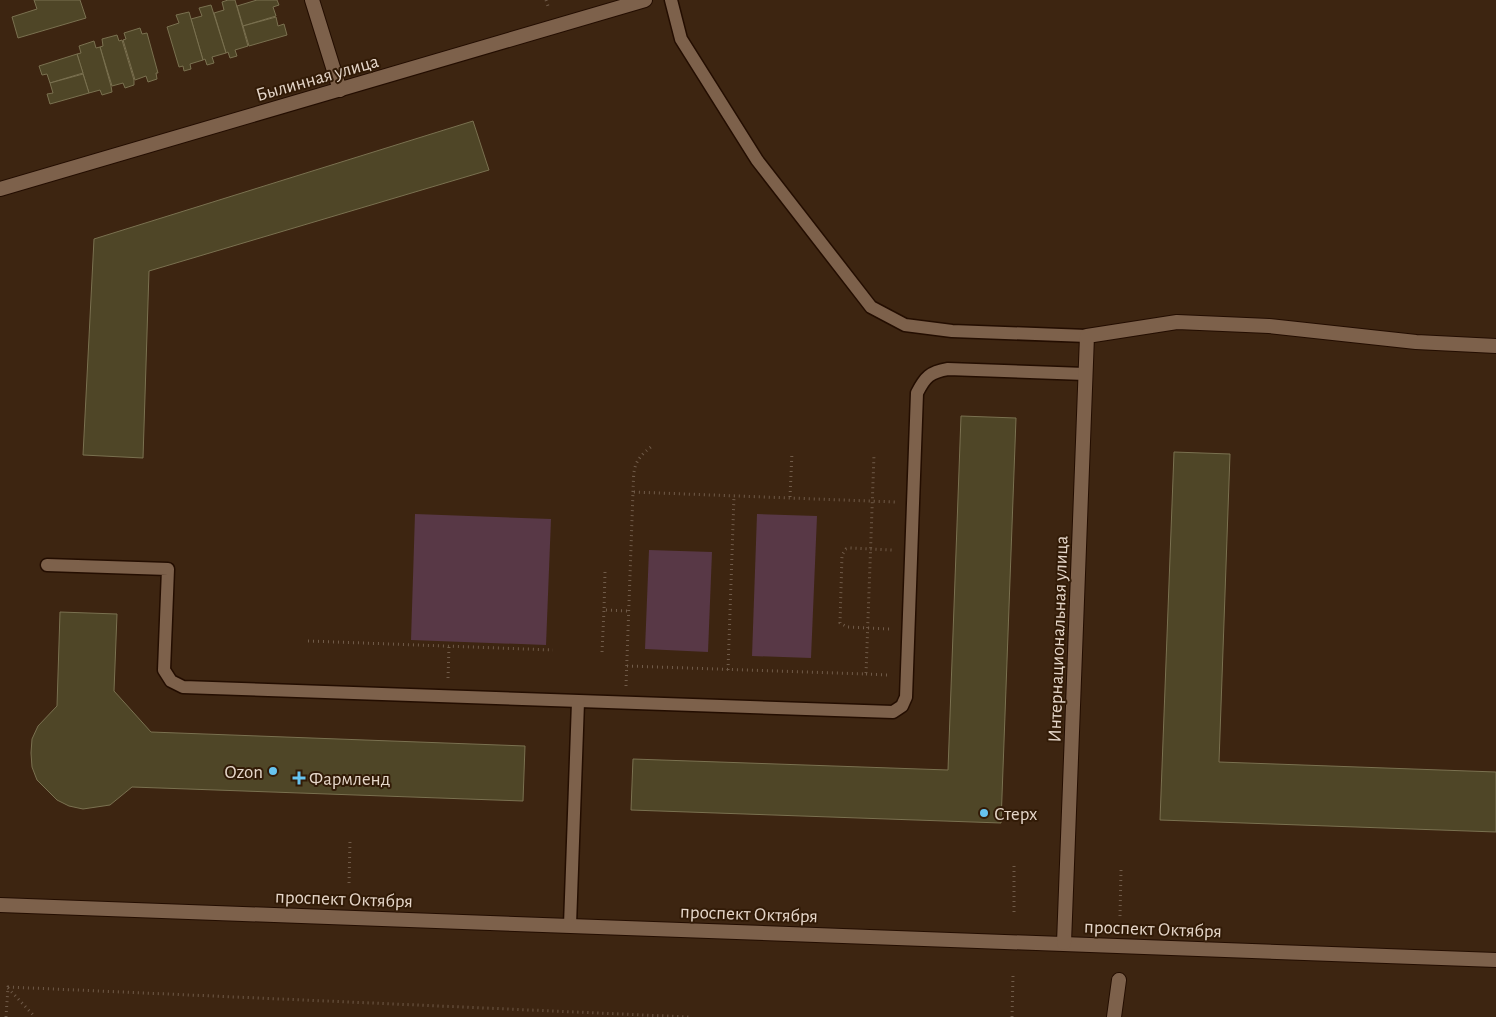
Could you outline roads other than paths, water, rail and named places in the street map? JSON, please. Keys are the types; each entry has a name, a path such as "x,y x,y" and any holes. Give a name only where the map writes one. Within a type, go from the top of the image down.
{"street":[{"path":"312,0 340,90"},
{"name":"Былинная улица","path":"0,189 645,0"},
{"path":"1087,336 1177,322 1269,326 1416,342 1496,346"},
{"name":"Интернациональная улица","path":"1064,943 1087,336"},
{"name":"проспект Октября","path":"0,905 1496,960"},
{"path":"1114,1017 1119,980"}],"lane":[{"path":"671,0 681,39 757,160 871,307 889,318 915,326 952,330 1087,336"},
{"path":"46,565 168,569 164,670 171,681 183,687 893,712 902,706 906,697 917,393 924,378 934,372 948,369 1085,374"},
{"path":"570,925 578,702"}],"place":[{"name":"Ozon","path":"273,771"},
{"name":"Фармленд","path":"299,778"},
{"name":"Стерх","path":"984,813"}]}
